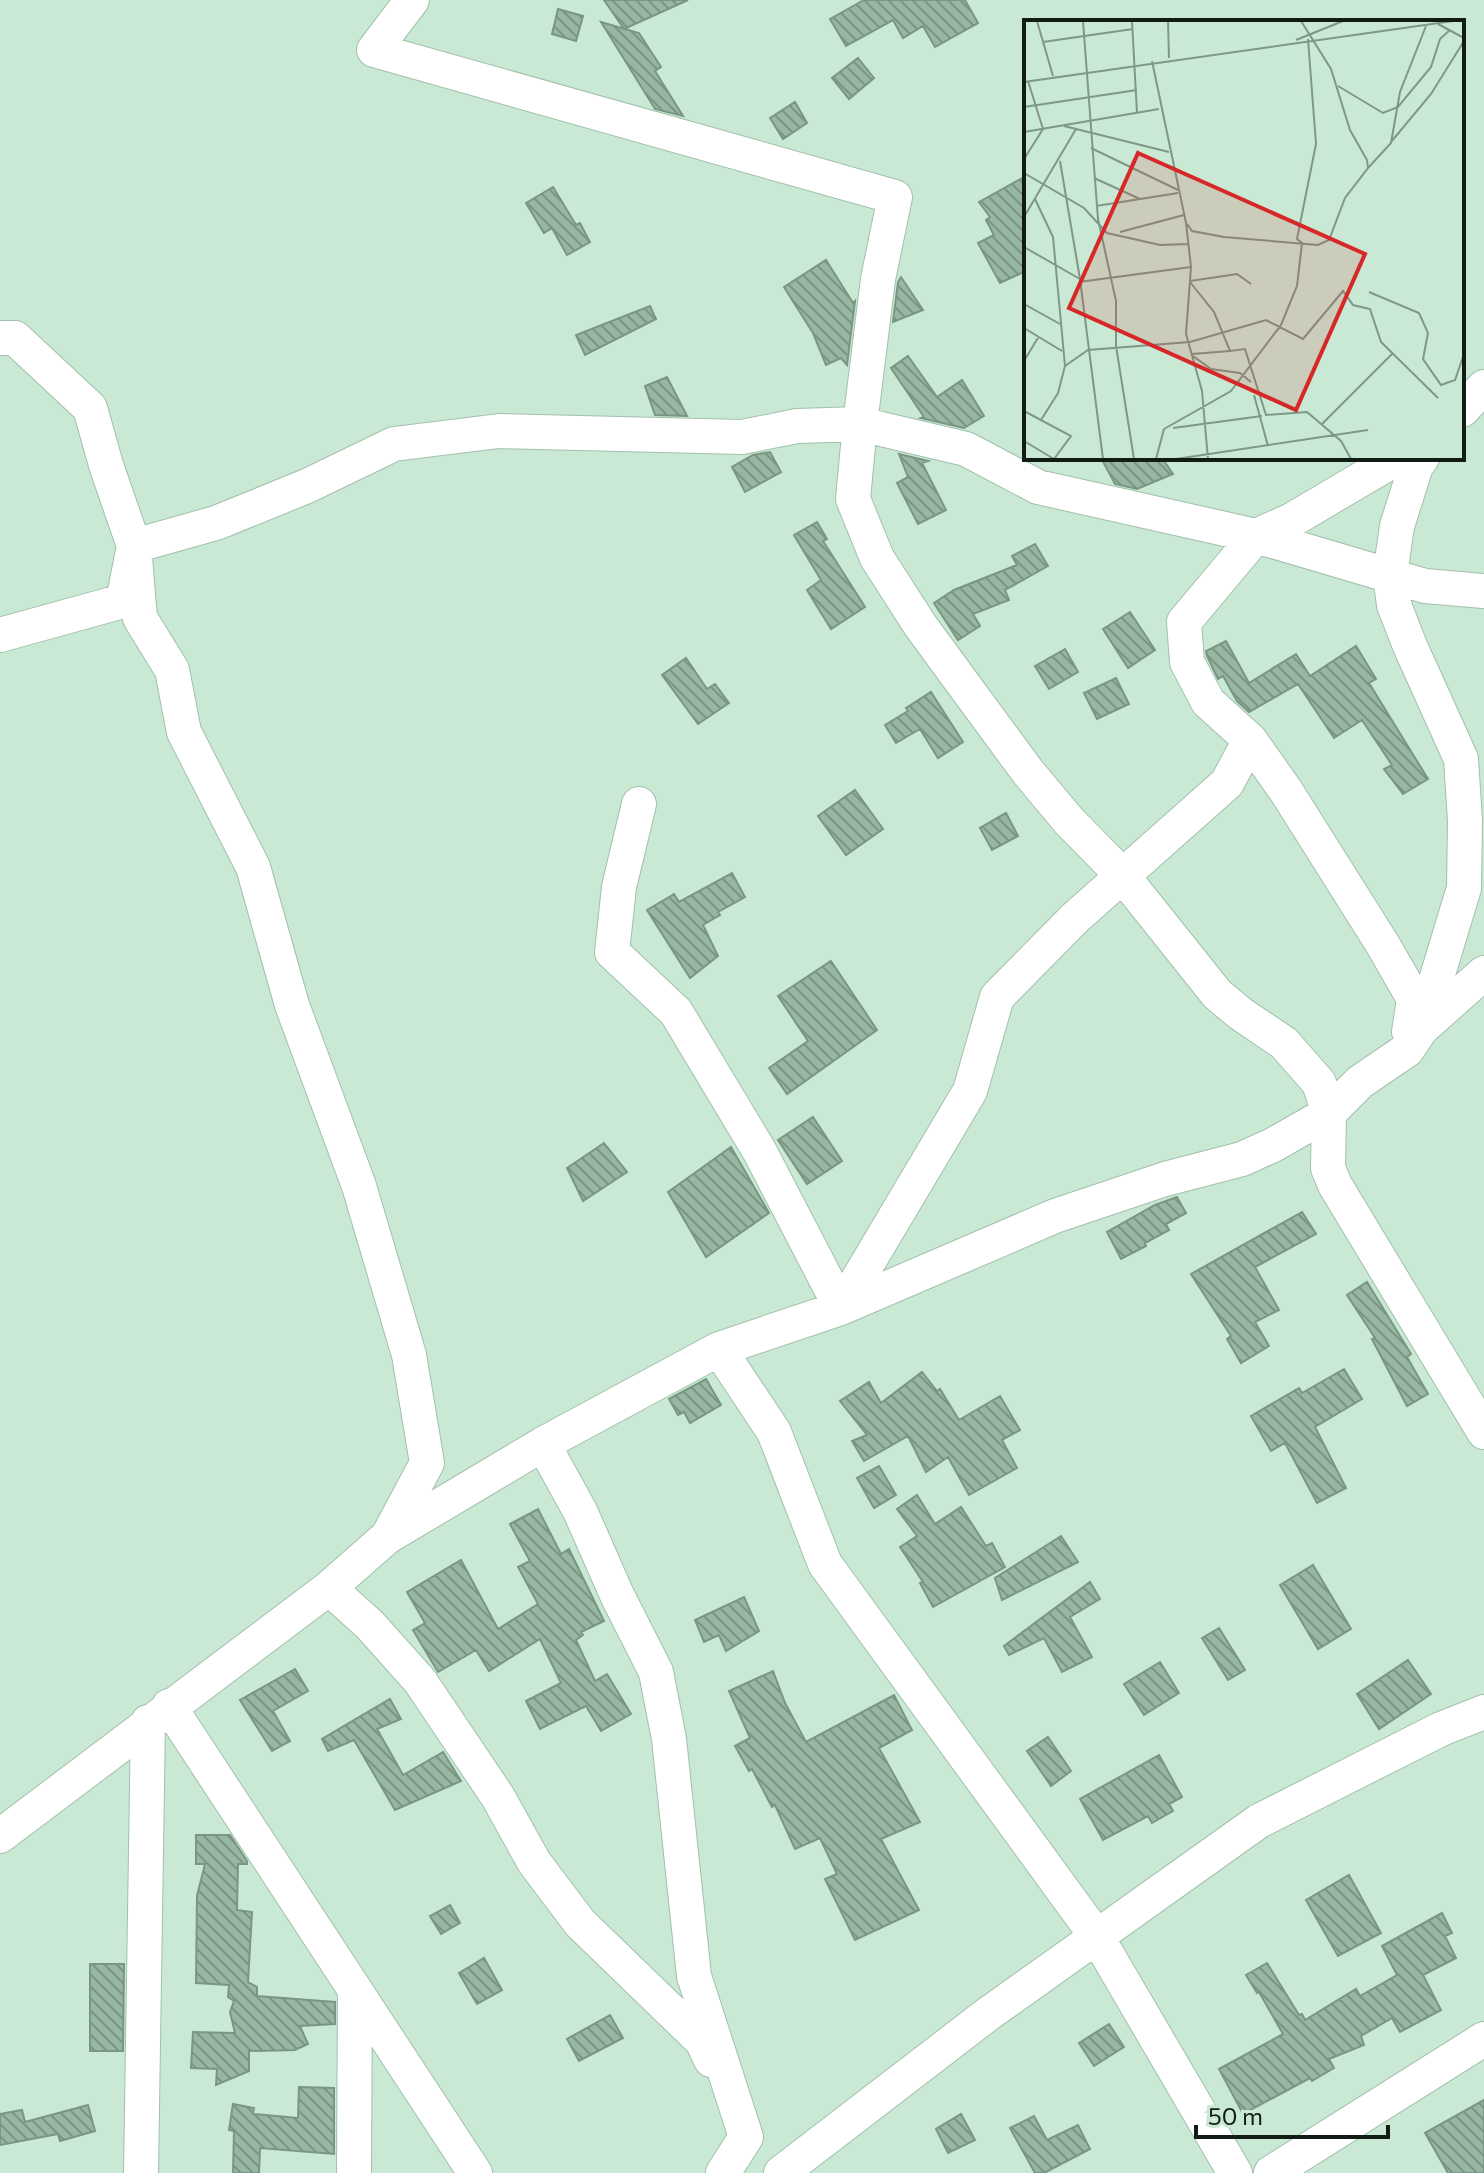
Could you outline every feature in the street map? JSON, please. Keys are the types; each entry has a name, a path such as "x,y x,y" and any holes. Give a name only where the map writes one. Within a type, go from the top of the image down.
{"street":[{"path":"412,0 374,50 895,197 878,279 853,499 877,558 920,625 1028,772 1069,821 1122,875 1217,994 1284,1043 1319,1083 1329,1113 1328,1168 1335,1185 1484,1432"},
{"path":"0,338 15,338 90,408 134,546 140,618 172,670 184,732 253,867 292,1005 359,1186 409,1355 427,1463 387,1537"},
{"path":"1464,408 1484,387"},
{"path":"1464,418 1484,408"},
{"path":"134,546 216,523 307,486 394,444 499,431 742,437 797,426 860,424 966,449 1038,487 1256,536 1425,586 1484,591"},
{"path":"1394,460 1292,520 1256,536 1184,622 1187,662 1208,702 1250,740 1286,791 1414,999 1407,1050"},
{"path":"1407,1050 1434,987 1464,888 1465,821 1461,759 1394,605 1390,575 1397,526 1420,460"},
{"path":"0,635 123,601 134,546"},
{"path":"841,1308 970,1091 997,997 1075,918 1227,783 1250,740"},
{"path":"639,804 619,887 612,952 676,1012 760,1152 841,1308"},
{"path":"0,1836 329,1588 387,1537 543,1444 719,1349 841,1308 1055,1216 1165,1179 1242,1159 1273,1145 1329,1113 1360,1082 1407,1050 1421,1029 1484,973"},
{"path":"719,1349 774,1432 825,1564 1097,1937 1235,2173"},
{"path":"543,1444 580,1511 656,1672 669,1739 694,1976 746,2137"},
{"path":"329,1588 370,1625 420,1681 498,1797 534,1862 580,1923 702,2041 746,2137"},
{"path":"781,2173 988,2014 1259,1821 1441,1729 1484,1712"},
{"path":"159,1714 355,1990 475,2173"},
{"path":"141,2173 159,1714"},
{"path":"354,2173 355,1990"},
{"path":"1271,2173 1484,2039"},
{"path":"723,2173 746,2137"}],"building":[{"path":"604,0 688,0 624,29"},
{"path":"864,0 965,0 978,23 935,47 923,26 903,38 893,20 846,46 830,19"},
{"path":"558,9 583,16 576,41 552,34"},
{"path":"601,22 639,33 661,67 655,71 683,116 655,109"},
{"path":"858,58 874,78 849,99 832,78"},
{"path":"795,102 807,123 783,139 770,118"},
{"path":"1024,177 1024,272 1000,283 978,243 994,235 986,220 990,217 979,202"},
{"path":"553,187 590,242 567,255 552,228 544,233 526,203"},
{"path":"826,260 853,303 855,301 847,365 841,358 826,365 813,333 784,287"},
{"path":"901,277 923,310 893,322 898,282"},
{"path":"650,306 656,319 585,355 576,335"},
{"path":"908,356 937,397 962,380 984,416 964,428 921,418 924,417 891,368"},
{"path":"667,377 687,416 655,415 645,386"},
{"path":"770,452 781,472 745,492 732,467 753,455"},
{"path":"899,454 928,461 922,463 946,510 918,524 897,483 908,477"},
{"path":"1102,460 1163,460 1173,474 1137,489 1115,484"},
{"path":"817,522 827,539 823,541 865,607 831,629 807,590 821,580 794,535"},
{"path":"1035,544 1048,566 1005,590 1009,600 973,614 980,626 958,640 934,603 954,590 1017,565 1012,556"},
{"path":"1130,612 1155,650 1128,668 1103,629"},
{"path":"1226,641 1249,683 1296,654 1310,676 1356,646 1376,679 1369,683 1428,779 1403,794 1384,769 1392,765 1362,720 1334,738 1298,684 1249,712 1237,701 1223,676 1218,679 1207,656 1206,651"},
{"path":"1065,649 1078,672 1049,689 1035,666"},
{"path":"686,658 707,689 715,684 729,703 698,724 662,675"},
{"path":"1116,678 1129,704 1097,719 1084,693"},
{"path":"931,692 963,742 938,758 920,729 896,743 885,725"},
{"path":"855,790 883,829 846,855 818,816"},
{"path":"1006,813 1018,836 992,850 980,828"},
{"path":"732,873 745,897 718,912 720,915 703,925 718,956 690,978 647,910 674,894 679,902"},
{"path":"831,961 877,1030 787,1094 769,1068 808,1041 778,996"},
{"path":"813,1117 842,1161 807,1184 778,1140"},
{"path":"604,1143 627,1172 583,1201 567,1168"},
{"path":"731,1147 769,1213 706,1257 668,1192"},
{"path":"1177,1197 1186,1213 1166,1224 1169,1230 1121,1259 1107,1232 1155,1205"},
{"path":"1302,1212 1316,1234 1255,1267 1279,1310 1255,1322 1269,1346 1241,1363 1227,1339 1231,1336 1191,1274"},
{"path":"1367,1282 1411,1354 1407,1357 1428,1394 1407,1406 1372,1339 1375,1338 1347,1295"},
{"path":"1344,1369 1362,1399 1315,1427 1346,1488 1317,1503 1285,1443 1271,1451 1251,1416 1299,1388 1302,1393"},
{"path":"922,1372 937,1391 940,1389 959,1420 1000,1396 1020,1430 1002,1440 1017,1468 969,1495 948,1457 926,1472 908,1436 864,1461 852,1441 867,1435 840,1401 869,1382 881,1403"},
{"path":"706,1379 721,1405 690,1423 684,1412 678,1415 669,1399"},
{"path":"879,1466 896,1495 874,1508 857,1478"},
{"path":"917,1495 935,1524 961,1507 986,1546 992,1543 1005,1567 933,1607 920,1583 923,1582 900,1547 917,1536 897,1509"},
{"path":"538,1509 561,1554 569,1549 604,1621 581,1632 583,1635 576,1640 595,1681 607,1674 631,1714 601,1731 586,1706 540,1729 526,1701 561,1683 540,1639 489,1671 476,1650 438,1672 413,1630 425,1623 407,1592 461,1560 498,1629 538,1604 518,1567 530,1561 510,1524"},
{"path":"1061,1536 1078,1562 1002,1600 995,1578"},
{"path":"1313,1565 1351,1629 1318,1649 1280,1585"},
{"path":"1090,1582 1100,1599 1070,1617 1092,1657 1062,1672 1044,1638 1009,1655 1004,1646"},
{"path":"744,1597 759,1631 726,1651 719,1635 704,1642 695,1620"},
{"path":"1219,1628 1245,1670 1228,1680 1202,1638"},
{"path":"1408,1660 1431,1694 1379,1729 1357,1694"},
{"path":"1160,1662 1179,1693 1144,1715 1124,1684"},
{"path":"295,1669 308,1691 273,1711 290,1741 272,1751 240,1700"},
{"path":"773,1671 785,1703 806,1742 894,1695 912,1730 879,1748 920,1822 881,1839 919,1910 855,1940 825,1879 837,1874 820,1838 795,1849 775,1805 772,1807 752,1769 749,1771 735,1746 750,1738 729,1691"},
{"path":"390,1699 401,1719 377,1729 403,1775 443,1752 461,1781 395,1810 354,1740 328,1751 322,1739"},
{"path":"1048,1737 1071,1771 1051,1786 1027,1751"},
{"path":"1159,1755 1182,1797 1169,1804 1173,1811 1152,1823 1148,1816 1103,1840 1080,1799"},
{"path":"196,1835 230,1835 247,1861 247,1864 238,1864 237,1910 252,1912 248,1982 257,1987 257,1996 335,2002 335,2024 300,2026 308,2044 295,2050 249,2051 249,2071 216,2085 217,2069 191,2068 193,2032 235,2033 230,2012 234,2001 228,1997 229,1985 196,1983 197,1896 205,1864 196,1864"},
{"path":"1349,1875 1381,1933 1338,1956 1306,1900"},
{"path":"450,1905 460,1923 441,1934 430,1916"},
{"path":"1442,1913 1452,1933 1445,1936 1456,1958 1423,1975 1441,2010 1400,2032 1392,2018 1361,2036 1364,2045 1329,2059 1334,2068 1243,2114 1219,2069 1283,2034 1246,1975 1267,1963 1305,2020 1356,1989 1360,1996 1397,1975 1382,1946"},
{"path":"484,1958 502,1990 477,2004 459,1973"},
{"path":"90,1964 124,1964 123,2051 90,2051"},
{"path":"610,2015 623,2038 579,2061 567,2039"},
{"path":"1109,2024 1124,2047 1094,2066 1079,2043"},
{"path":"299,2087 334,2088 334,2154 260,2148 259,2173 233,2173 234,2131 229,2130 233,2104 254,2108 253,2114 298,2118"},
{"path":"1484,2100 1484,2173 1448,2173 1425,2133"},
{"path":"88,2105 95,2131 60,2141 58,2134 0,2145 0,2114 22,2110 25,2122"},
{"path":"961,2114 975,2140 948,2153 936,2129"},
{"path":"1034,2116 1047,2140 1078,2125 1090,2149 1044,2173 1035,2173 1010,2128"}]}
